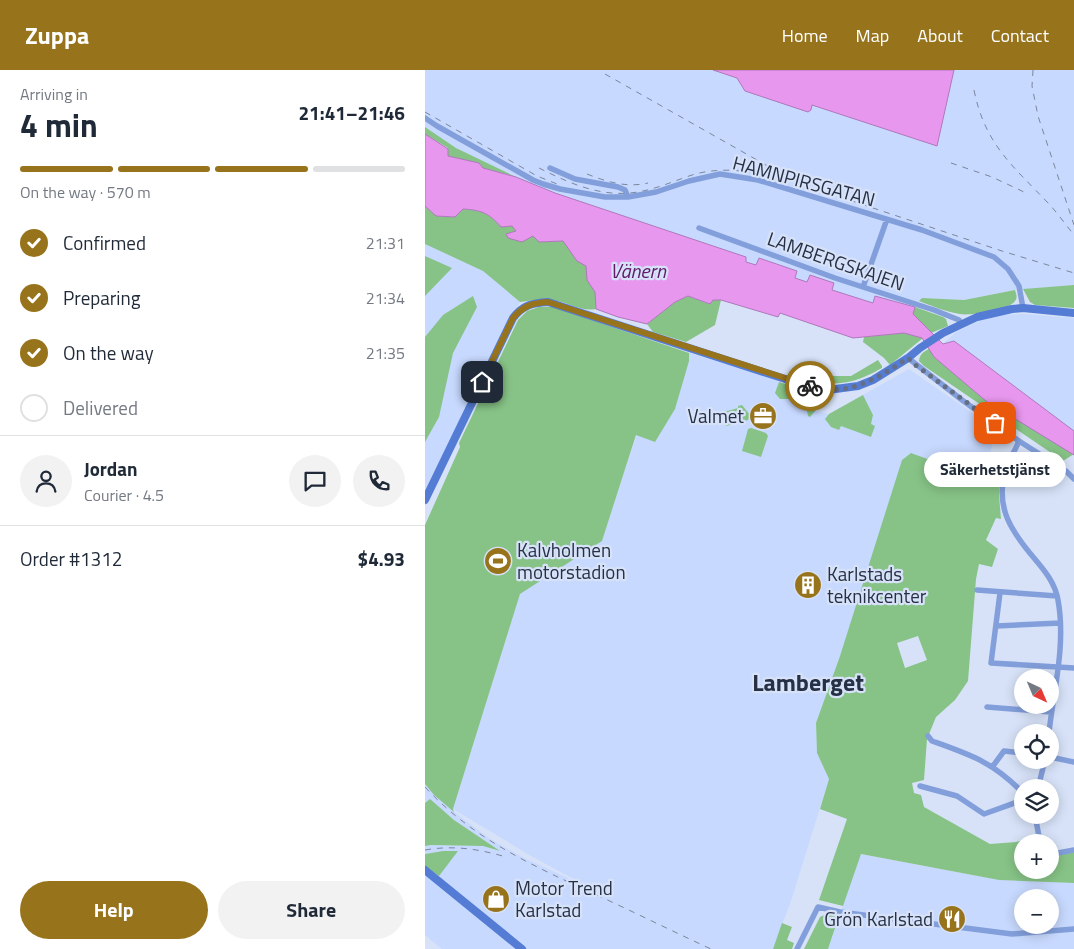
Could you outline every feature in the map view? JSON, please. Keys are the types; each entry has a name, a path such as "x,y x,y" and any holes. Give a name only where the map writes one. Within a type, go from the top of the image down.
{"street":[{"name":"HAMNPIRSGATAN","path":"425,118 533,180 560,189 605,197 628,197 656,192 720,174 758,180 922,230 994,257 1008,269 1019,286 1023,308"},
{"path":"550,168 575,179 617,187 625,190 628,197"},
{"path":"863,287 887,219"},
{"name":"LAMBERGSKAJEN","path":"699,228 863,287 935,310 959,320 961,324"},
{"path":"425,500 513,318 521,309 533,303 548,302 817,389 828,390 858,386 873,380 945,332 977,317 1023,308 1074,313"},
{"path":"908,358 1019,441 1074,479"},
{"path":"1019,441 1005,472 1002,496 1005,516 1017,538 1048,574 1057,596 1061,638 1058,667"},
{"path":"977,590 1057,596"},
{"path":"999,593 991,663 1074,668"},
{"path":"995,626 1060,623"},
{"path":"987,708 1014,710"},
{"path":"928,736 931,741 973,756 993,766 1014,785"},
{"path":"993,766 1004,751 1014,752"},
{"path":"1059,760 1074,762"},
{"path":"920,786 957,796 984,814 1014,803"},
{"path":"1059,853 1074,850"},
{"path":"425,870 522,949"},
{"path":"797,949 818,907 840,912 1012,934 1074,929"}],"shaded area":[{"path":"425,70 713,70 737,78 745,91 808,112 812,105 936,146 954,70 1074,70 1074,285 1015,290 964,300 922,298 915,307 876,297 873,303 832,290 810,276 808,283 795,278 797,271 759,258 757,265 745,261 746,257 555,193 516,177 456,148 425,127"},
{"path":"425,244 483,271 520,302 425,490"},
{"path":"1024,314 1074,318 1074,431 954,341 943,344 956,332 985,318"},
{"path":"666,346 740,368 819,396 815,411 829,414 909,369 997,430 982,479 939,464 840,656 816,723 817,753 829,779 791,901 773,949 442,949 425,935 425,878 432,871 439,876 443,851 425,854 425,846 483,846 498,851 454,820 430,800 425,803 425,784 434,795 454,812 490,839 524,858 592,889 531,856 453,809 520,594 602,540"},
{"path":"860,854 999,880 1074,883 1074,949 828,949"}],"green space":[{"path":"425,127 456,148 516,177 483,168 479,163 447,156 448,148 425,134"},
{"path":"425,206 436,216 455,217 463,209 484,213 493,218 501,227 512,226 516,231 506,234 508,238 533,235 539,242 563,241 577,261 587,266 587,280 595,292 596,309 581,308 551,300 520,302 483,271 425,244"},
{"path":"425,256 452,268 425,296"},
{"path":"1074,285 1074,308 1035,305 1030,302 1023,289"},
{"path":"1015,290 1017,295 1015,301 1011,304 998,310 980,313 955,313 919,301 922,298 964,300"},
{"path":"473,296 477,307 453,353 439,417 425,442 425,337 443,315"},
{"path":"688,296 709,304 713,300 721,300 715,325 686,342 653,332 647,324 675,302"},
{"name":"Kalvholmen motorstadion","path":"539,307 553,307 689,353 689,361 675,409 655,442 636,435 602,541 520,594 453,809 454,812 434,795 425,784 425,525 460,447 459,443 518,320 527,311"},
{"path":"915,307 943,317 946,319 948,326 931,333 913,314"},
{"path":"904,333 923,338 890,365 863,342 864,337"},
{"path":"929,349 934,357 986,401 1074,454 1063,461 924,366 919,359"},
{"path":"878,360 882,368 867,376 848,382 824,384 833,376 851,376"},
{"path":"779,382 820,395 821,404 810,417 808,416 806,405 789,399 780,399 775,393"},
{"path":"863,395 873,415 871,424 875,426 871,437 841,426 839,430 831,427 825,419 829,414"},
{"path":"742,405 750,415 748,420 726,426 724,412"},
{"path":"751,428 766,433 768,436 761,457 742,451 748,429"},
{"path":"911,453 982,479 986,468 1001,472 999,495 1001,519 996,518 986,540 998,549 992,567 979,564 976,579 968,681 955,700 936,717 927,739 924,780 912,783 914,793 921,795 924,807 990,844 1014,842 1014,879 1059,879 1059,855 1074,852 1074,883 999,880 861,854 843,906 819,900 847,819 820,809 829,779 817,753 816,723 840,656 902,460","holes":["918,636 927,660 905,668 897,643"]},
{"path":"430,799 454,820 500,851 483,846 425,846 425,803"},
{"path":"458,851 439,876 425,866 425,854"},
{"path":"828,913 839,916 828,949 804,949 820,917"},
{"path":"782,923 792,927 787,940 794,943 792,949 773,949"}],"water":[{"path":"713,70 954,70 937,146 812,105 811,110 808,112 745,91 737,78"},
{"name":"Vänern","path":"425,134 448,149 448,156 479,163 483,168 516,177 555,193 746,257 746,262 756,265 759,258 797,271 795,278 807,282 810,275 834,283 832,290 873,303 875,296 915,307 913,314 943,344 954,341 1074,431 1074,455 986,401 934,357 922,338 904,333 853,338 780,313 778,317 721,300 713,300 710,304 688,296 675,302 647,324 596,309 595,292 587,280 586,266 577,261 563,241 539,242 533,236 522,242 508,238 506,234 516,231 512,226 501,227 493,218 480,211 463,209 455,217 436,216 425,206"}],"railway":[{"path":"1033,70 1032,86 1038,116 1074,225"},
{"path":"605,74 780,173 810,187 1074,273"},
{"path":"974,90 985,126 1002,154 1050,205 1074,235"},
{"path":"425,112 537,176 557,184"},
{"path":"951,163 992,177 1024,192"},
{"path":"539,168 583,187 618,193 646,190 692,175 714,171 749,172 782,179"},
{"path":"587,174 617,183 632,185 648,183"},
{"path":"425,787 464,823 507,851 553,875 711,949"},
{"path":"425,850 466,849 506,857"}],"way so far":[{"path":"810,386 817,389 842,390 858,386 873,380 908,358 961,400 995,423"}],"place":[{"name":"Valmet","path":"763,416"},
{"name":"Säkerhetstjänst","path":"995,423"},
{"name":"Kalvholmen motorstadion","path":"498,561"},
{"name":"Karlstads teknikcenter","path":"808,585"},
{"name":"Motor Trend Karlstad","path":"496,899"},
{"name":"Grön Karlstad","path":"952,919"}],"district":[{"name":"Lamberget","path":"808,683"}],"route":[{"path":"482,382 513,318 521,309 533,303 548,302 810,386"}]}
